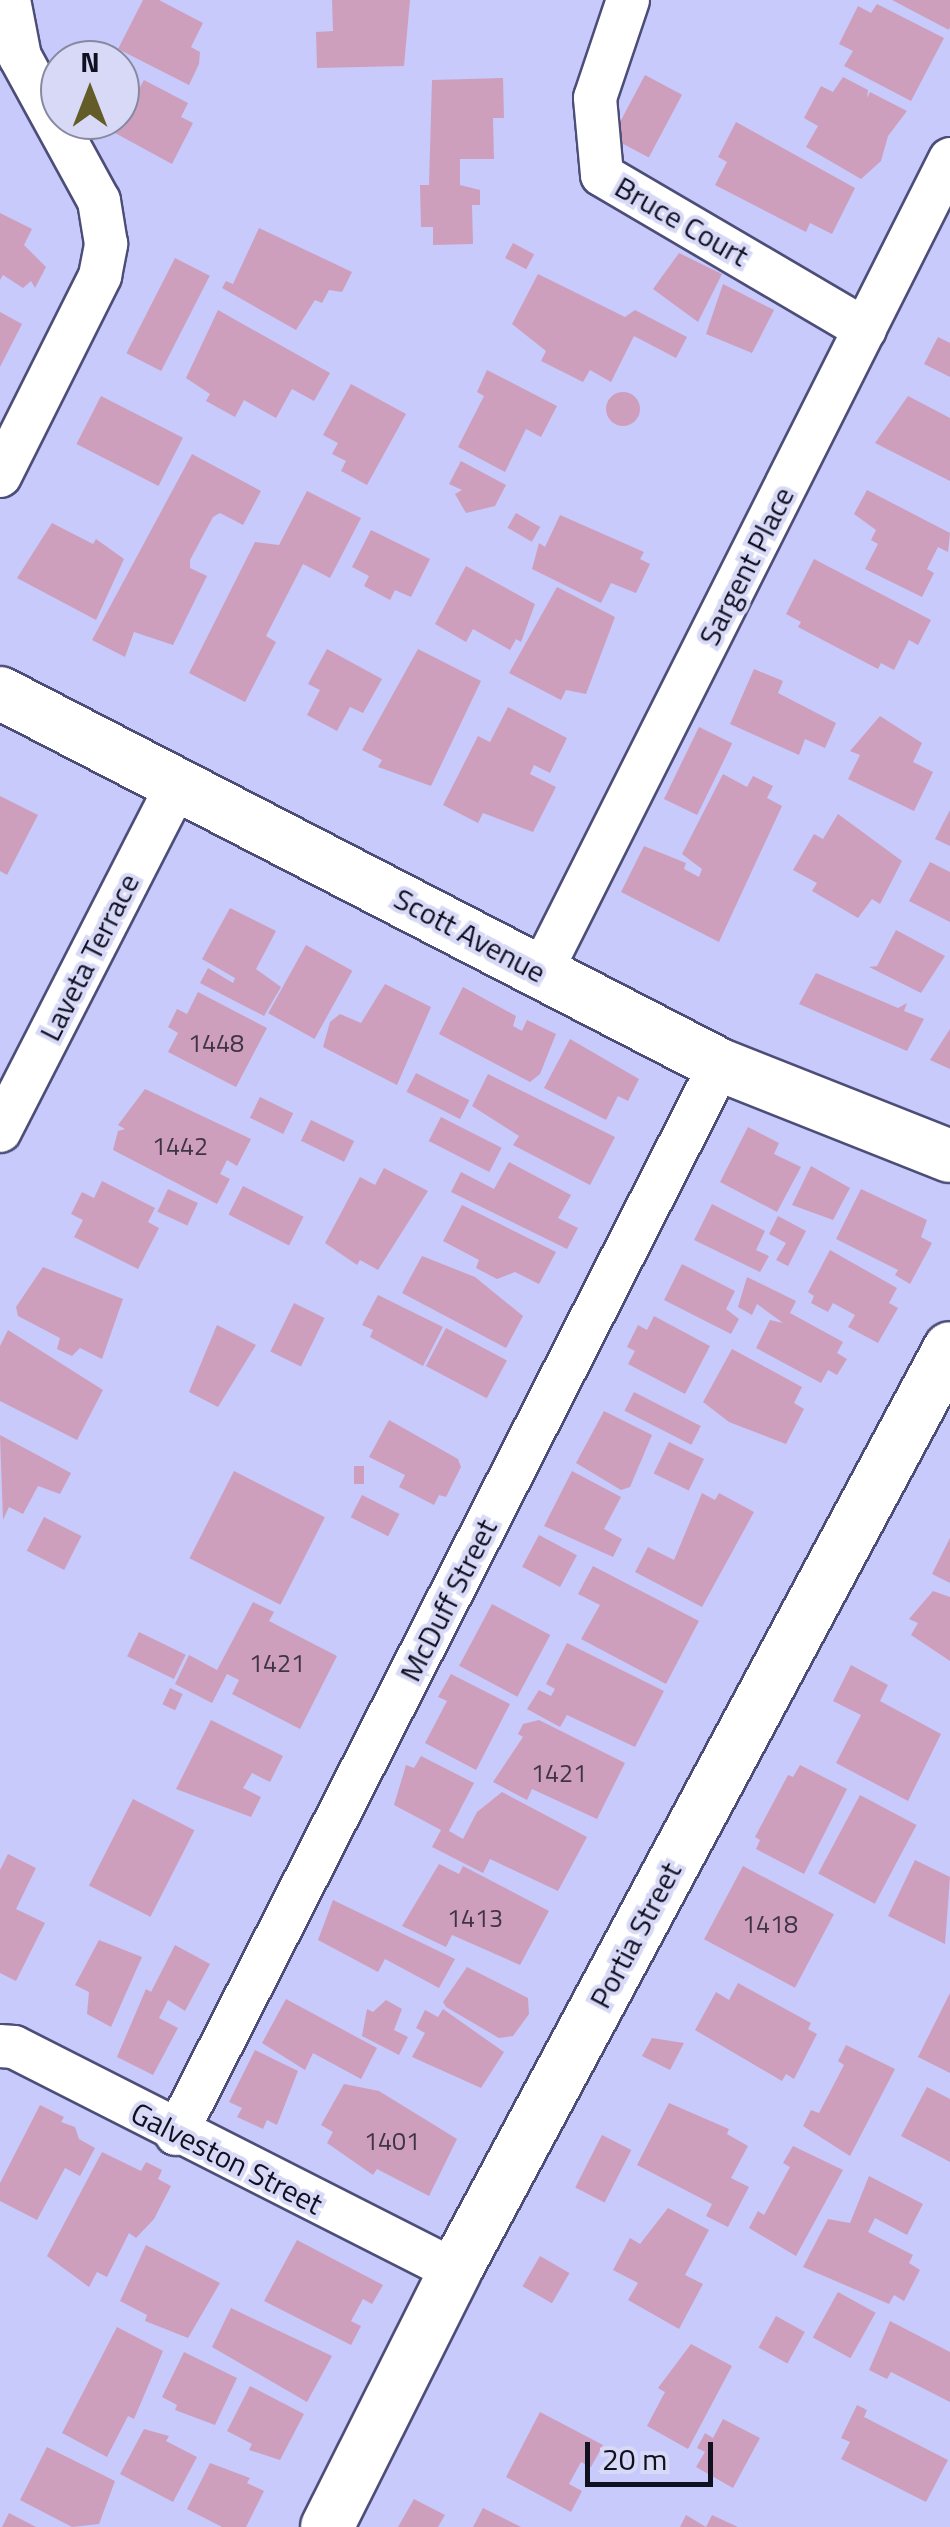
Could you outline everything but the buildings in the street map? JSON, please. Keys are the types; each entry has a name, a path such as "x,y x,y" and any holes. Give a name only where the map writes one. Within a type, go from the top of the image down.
{"street":[{"path":"0,476 100,276 106,244 99,201 20,57 9,0"},
{"name":"Bruce Court","path":"628,0 596,98 602,175 866,329"},
{"name":"Sargent Place","path":"541,972 950,159"},
{"name":"Scott Avenue","path":"0,693 720,1065 950,1156"},
{"name":"Laveta Terrace","path":"0,1131 178,783"},
{"name":"McDuff Street","path":"176,2134 720,1065"},
{"name":"Portia Street","path":"327,2527 454,2271 950,1348"},
{"name":"Galveston Street","path":"0,2046 14,2047 176,2134 454,2271"}]}
